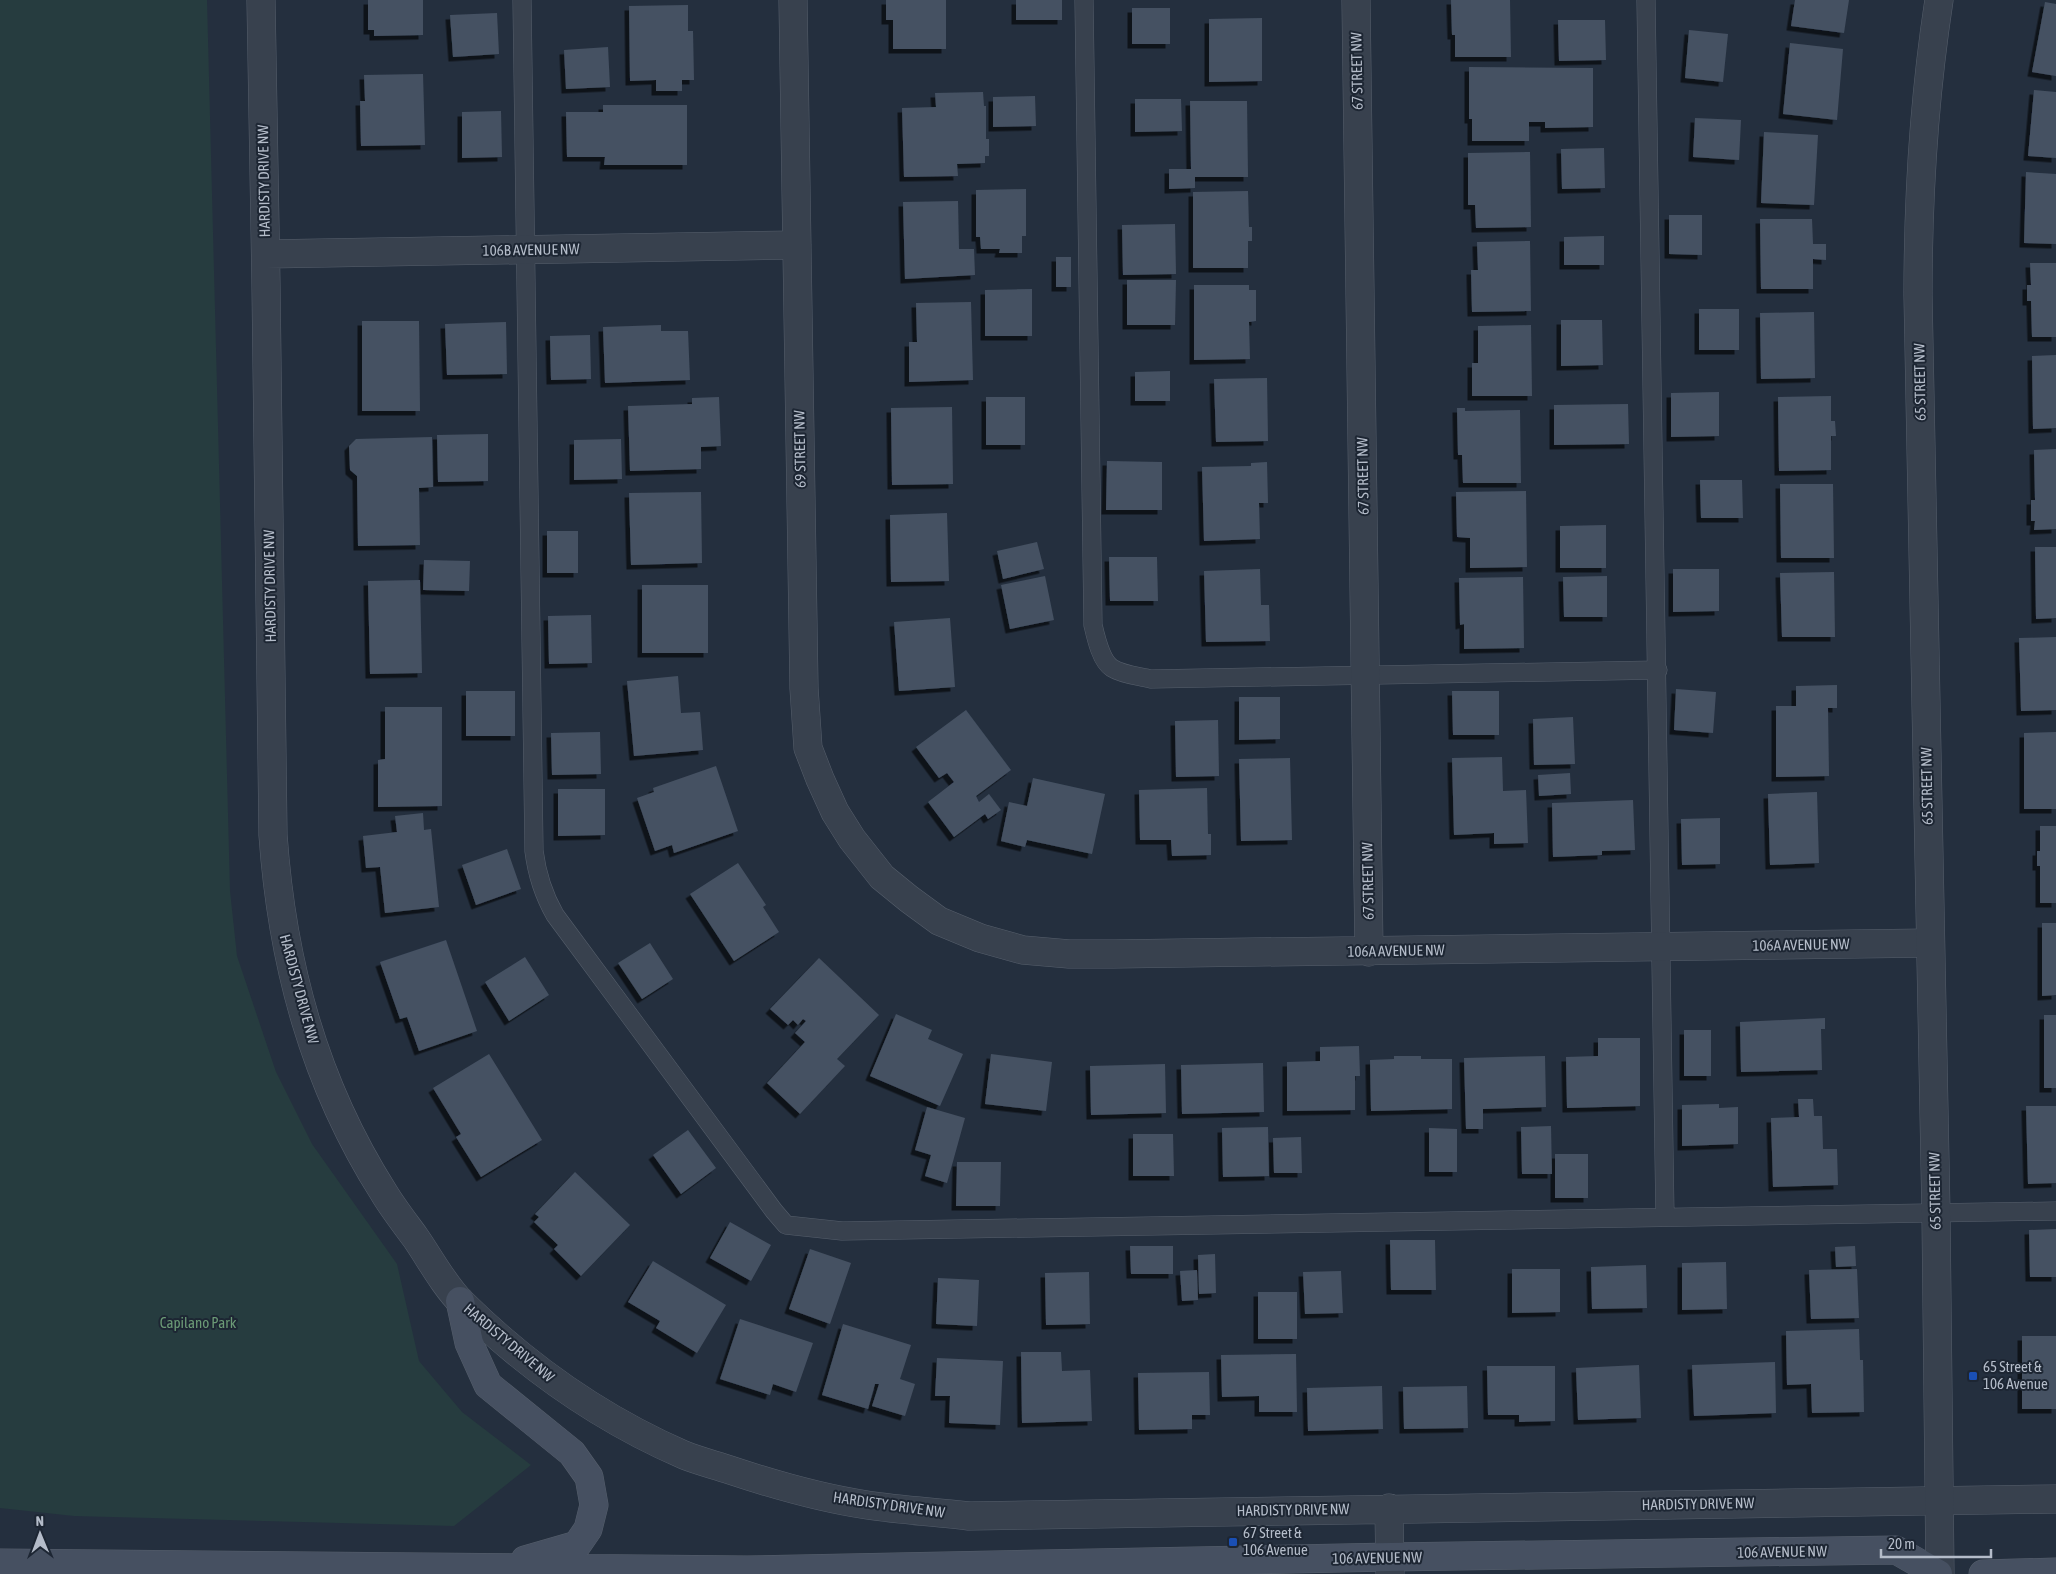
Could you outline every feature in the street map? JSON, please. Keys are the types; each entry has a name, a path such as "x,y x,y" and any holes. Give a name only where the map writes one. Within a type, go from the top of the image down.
{"main road":[{"path":"460,1301 469,1343 488,1385 572,1453 589,1477 594,1505 588,1529 577,1545 498,1568"},
{"name":"106 AVENUE NW","path":"0,1563 747,1570 1390,1566 1896,1550 1939,1574"},
{"path":"1983,1574 2056,1572"}],"street":[{"name":"HARDISTY DRIVE NW","path":"261,0 273,835 276,885 294,983 310,1038 331,1092 351,1135 384,1193 460,1301 542,1374 626,1428 687,1456 776,1486 866,1505 969,1516 1389,1508 1939,1501"},
{"name":"69 STREET NW","path":"793,0 804,678 808,748 835,812 852,839 882,876"},
{"name":"67 STREET NW","path":"1356,0 1369,952"},
{"name":"65 STREET NW","path":"1939,0 1925,108 1918,229 1936,1214 1939,1574"},
{"name":"106B AVENUE NW","path":"266,254 797,245"},
{"name":"106A AVENUE NW","path":"882,876 939,921 980,938 1023,950 1069,954 1369,952 1930,943"},
{"path":"1939,1501 2056,1499"},
{"path":"1389,1508 1390,1566"}],"lane":[{"path":"522,0 534,841 537,876 544,897 555,915 786,1225 842,1231 2056,1211"},
{"path":"1084,0 1093,625 1097,645 1111,668 1152,679 1658,670"},
{"path":"1646,0 1658,670 1665,1217"}],"green space":[{"name":"Capilano Park","path":"0,0 207,0 230,891 237,956 276,1072 312,1144 397,1264 419,1361 462,1412 531,1465 454,1526 74,1516 0,1508"}],"building":[{"path":"368,0 423,0 423,35 374,36 374,30 368,30"},
{"path":"886,0 946,0 946,49 893,49 893,20 886,20"},
{"path":"1016,0 1062,0 1062,20 1016,20"},
{"path":"1451,0 1510,0 1511,57 1455,57 1455,35 1452,35"},
{"path":"1795,0 1849,0 1844,33 1791,26"},
{"path":"2045,2 2056,4 2056,76 2032,72"},
{"path":"688,5 688,31 693,31 694,80 682,80 682,91 656,91 656,80 630,81 629,6"},
{"path":"1132,8 1170,8 1170,44 1132,44"},
{"path":"497,13 499,54 453,57 450,15"},
{"path":"1262,18 1262,81 1209,82 1209,19"},
{"path":"1558,20 1605,20 1606,60 1559,61"},
{"path":"1689,30 1728,34 1723,82 1685,78"},
{"path":"1790,43 1843,49 1837,120 1783,114"},
{"path":"608,47 610,87 566,89 564,50"},
{"path":"1469,67 1593,68 1593,127 1545,128 1545,122 1529,122 1529,141 1472,141 1472,119 1469,119"},
{"path":"423,74 425,145 361,146 360,101 365,101 364,75"},
{"path":"2034,90 2056,92 2056,158 2028,156"},
{"path":"983,92 984,106 986,106 986,139 989,139 989,156 985,156 985,163 957,164 958,176 904,177 902,108 936,107 935,93"},
{"path":"1035,96 1036,126 993,127 993,97"},
{"path":"1135,99 1181,99 1182,131 1135,132"},
{"path":"1190,101 1247,101 1248,177 1195,177 1195,188 1169,189 1169,169 1191,169"},
{"path":"603,105 687,105 687,165 604,165 605,157 567,157 566,112 603,112"},
{"path":"501,111 502,157 462,158 462,112"},
{"path":"1695,118 1741,120 1739,160 1693,157"},
{"path":"1764,132 1818,135 1814,205 1761,203"},
{"path":"1604,148 1605,188 1562,189 1561,149"},
{"path":"1530,152 1531,227 1476,228 1475,205 1468,205 1468,153"},
{"path":"2026,172 2056,174 2056,244 2024,243"},
{"path":"1026,189 1026,236 1022,236 1022,253 999,253 1000,249 981,249 980,237 976,237 976,190"},
{"path":"1248,191 1249,227 1252,227 1252,241 1248,241 1248,268 1193,268 1193,192"},
{"path":"958,201 959,249 974,249 975,275 905,279 903,202"},
{"path":"1669,215 1702,215 1702,255 1669,254"},
{"path":"1760,219 1812,219 1813,244 1826,244 1826,260 1813,259 1813,289 1761,289"},
{"path":"1175,224 1176,274 1123,275 1122,225"},
{"path":"1604,236 1604,265 1564,265 1564,237"},
{"path":"1530,241 1531,311 1472,312 1471,270 1478,270 1477,242"},
{"path":"1056,257 1071,257 1071,287 1056,287"},
{"path":"2030,263 2056,263 2056,337 2032,337 2031,301 2027,301 2027,285 2031,285"},
{"path":"1127,280 1176,280 1175,325 1127,325"},
{"path":"1194,285 1249,285 1249,290 1256,290 1256,321 1249,322 1250,359 1194,360"},
{"path":"1032,289 1032,336 985,336 985,290"},
{"path":"971,302 973,380 909,382 909,342 917,342 916,303"},
{"path":"1699,309 1739,309 1739,350 1699,350"},
{"path":"1814,312 1815,378 1761,379 1760,313"},
{"path":"1561,320 1602,320 1603,365 1561,366"},
{"path":"362,321 419,321 420,411 362,411"},
{"path":"506,322 507,374 447,375 445,324"},
{"path":"661,325 661,331 688,331 690,380 605,383 603,327"},
{"path":"1531,325 1532,396 1472,396 1472,363 1478,363 1478,326"},
{"path":"590,335 591,379 551,380 550,336"},
{"path":"2056,355 2056,428 2033,429 2032,356"},
{"path":"1170,371 1170,401 1135,401 1135,372"},
{"path":"1267,378 1268,441 1216,442 1214,379"},
{"path":"1719,392 1719,436 1671,437 1671,393"},
{"path":"1831,396 1831,421 1835,421 1836,436 1831,436 1831,470 1779,471 1778,397"},
{"path":"719,397 721,446 701,447 701,469 630,471 628,406 692,404 692,398"},
{"path":"986,397 1025,397 1025,445 986,445"},
{"path":"1628,404 1629,444 1554,445 1554,405"},
{"path":"952,407 953,484 892,485 891,408"},
{"path":"1457,408 1465,408 1465,411 1520,410 1521,483 1463,483 1462,455 1458,455"},
{"path":"488,434 488,481 438,482 437,435"},
{"path":"432,437 433,487 419,488 420,545 358,546 357,476 350,470 349,446 356,439"},
{"path":"621,439 622,479 574,480 574,440"},
{"path":"2056,449 2056,529 2034,530 2035,521 2031,521 2031,500 2035,500 2034,450"},
{"path":"1107,461 1162,462 1162,510 1106,510"},
{"path":"1267,462 1268,503 1259,503 1260,539 1204,541 1202,467 1251,466 1251,463"},
{"path":"1700,480 1742,480 1743,518 1701,518"},
{"path":"1780,484 1833,484 1834,558 1781,558"},
{"path":"1526,491 1527,567 1470,568 1470,538 1457,537 1456,492"},
{"path":"701,492 702,563 631,565 629,493"},
{"path":"947,513 949,581 891,582 890,515"},
{"path":"1606,525 1606,568 1560,568 1560,526"},
{"path":"547,531 578,531 578,573 547,573"},
{"path":"1037,542 1044,569 1003,579 997,551"},
{"path":"2035,547 2056,547 2056,618 2036,619"},
{"path":"1109,557 1157,557 1158,601 1110,601"},
{"path":"424,560 470,561 469,591 423,590"},
{"path":"1260,569 1261,605 1269,605 1270,641 1206,642 1204,571"},
{"path":"1673,569 1719,569 1719,611 1673,612"},
{"path":"1834,572 1835,637 1782,637 1780,573"},
{"path":"1045,576 1054,620 1010,629 1001,585"},
{"path":"1607,576 1607,617 1564,617 1563,577"},
{"path":"1523,577 1524,648 1464,649 1464,624 1460,625 1459,578"},
{"path":"420,580 422,673 370,674 368,581"},
{"path":"642,585 708,585 708,653 642,653"},
{"path":"591,615 592,663 549,664 548,616"},
{"path":"950,618 955,687 899,691 894,622"},
{"path":"2056,637 2056,710 2021,711 2019,638"},
{"path":"678,676 681,713 700,712 703,750 634,756 627,681"},
{"path":"1837,685 1837,708 1828,708 1829,776 1776,777 1776,706 1796,706 1796,686"},
{"path":"1676,689 1716,692 1713,733 1674,730"},
{"path":"466,691 515,691 515,736 466,736"},
{"path":"1452,691 1499,691 1499,735 1453,735"},
{"path":"1239,697 1280,697 1280,739 1239,740"},
{"path":"385,707 442,707 442,806 378,807 378,760 385,759"},
{"path":"966,710 1011,770 976,796 979,802 989,794 1001,810 988,819 985,814 954,837 928,802 954,782 947,773 939,778 916,747"},
{"path":"1573,717 1575,764 1534,765 1533,719"},
{"path":"1218,720 1219,776 1176,777 1175,721"},
{"path":"600,732 601,774 552,775 551,733"},
{"path":"2056,732 2056,809 2024,809 2024,733"},
{"path":"1502,757 1503,791 1526,790 1528,843 1494,844 1494,833 1454,835 1452,758"},
{"path":"1290,758 1292,840 1241,841 1239,759"},
{"path":"716,766 738,831 674,853 672,845 655,851 637,798 654,792 653,788"},
{"path":"1570,773 1571,794 1539,796 1538,775"},
{"path":"1033,778 1105,794 1092,854 1027,840 1025,847 1001,841 1009,802 1027,806"},
{"path":"1207,788 1208,834 1211,834 1211,855 1172,856 1171,840 1140,840 1139,790"},
{"path":"558,789 605,789 605,835 558,836"},
{"path":"1817,792 1819,863 1770,865 1768,794"},
{"path":"1633,800 1635,850 1602,851 1602,855 1553,857 1552,803"},
{"path":"423,813 424,830 431,829 439,907 385,913 380,867 366,868 363,836 397,832 395,816"},
{"path":"1720,818 1720,864 1682,865 1681,819"},
{"path":"2040,826 2056,826 2056,903 2040,903 2040,866 2037,866 2037,851 2040,851"},
{"path":"507,849 521,889 476,905 462,865"},
{"path":"738,863 766,905 763,907 779,932 734,961 690,894"},
{"path":"2042,923 2056,923 2056,995 2042,996"},
{"path":"446,940 477,1031 419,1051 407,1017 400,1019 380,962"},
{"path":"650,943 673,979 642,999 618,963"},
{"path":"525,957 549,995 509,1021 485,982"},
{"path":"819,958 879,1015 837,1059 845,1066 800,1114 767,1083 805,1042 795,1033 806,1021 803,1019 798,1025 793,1020 788,1025 770,1009"},
{"path":"896,1014 932,1030 928,1039 963,1054 940,1106 870,1076"},
{"path":"2044,1015 2056,1015 2056,1088 2044,1088"},
{"path":"1825,1018 1825,1029 1821,1029 1822,1070 1741,1072 1740,1022"},
{"path":"1684,1030 1711,1030 1711,1076 1684,1076"},
{"path":"1598,1038 1640,1038 1640,1106 1567,1108 1566,1057 1598,1056"},
{"path":"1359,1046 1360,1076 1355,1076 1355,1110 1287,1111 1287,1062 1320,1061 1320,1047"},
{"path":"489,1054 542,1140 481,1177 456,1137 461,1134 433,1088"},
{"path":"991,1054 1052,1062 1046,1111 985,1104"},
{"path":"1394,1056 1421,1056 1421,1059 1452,1059 1452,1109 1371,1111 1370,1060 1394,1059"},
{"path":"1545,1056 1546,1107 1483,1109 1483,1129 1466,1129 1464,1058"},
{"path":"1263,1063 1264,1112 1182,1114 1181,1065"},
{"path":"1165,1064 1166,1113 1091,1115 1090,1066"},
{"path":"1798,1099 1813,1099 1814,1116 1822,1116 1823,1149 1837,1149 1838,1185 1773,1187 1771,1118 1799,1117"},
{"path":"1719,1104 1719,1108 1738,1107 1738,1144 1682,1146 1682,1105"},
{"path":"2026,1106 2056,1106 2056,1183 2028,1184"},
{"path":"927,1107 965,1118 947,1183 925,1176 931,1155 915,1150"},
{"path":"1551,1126 1552,1174 1522,1174 1521,1127"},
{"path":"1268,1127 1269,1176 1223,1177 1222,1128"},
{"path":"1429,1128 1457,1129 1457,1172 1429,1172"},
{"path":"688,1130 716,1168 681,1194 653,1155"},
{"path":"1133,1134 1173,1134 1174,1176 1133,1176"},
{"path":"1301,1137 1302,1173 1274,1173 1273,1138"},
{"path":"1555,1154 1588,1154 1588,1198 1555,1198"},
{"path":"957,1162 1001,1162 1000,1206 956,1206"},
{"path":"575,1172 630,1225 581,1276 554,1249 558,1245 534,1222 539,1217 535,1214"},
{"path":"730,1222 771,1245 751,1281 710,1258"},
{"path":"2056,1229 2056,1277 2030,1277 2029,1230"},
{"path":"1390,1240 1435,1240 1436,1290 1391,1290"},
{"path":"1130,1246 1173,1246 1173,1274 1131,1274"},
{"path":"1855,1246 1856,1266 1836,1267 1835,1247"},
{"path":"810,1249 851,1263 830,1324 789,1309"},
{"path":"1215,1254 1216,1293 1199,1294 1198,1255"},
{"path":"653,1261 726,1305 697,1353 656,1328 660,1321 628,1302"},
{"path":"1726,1262 1727,1309 1682,1310 1682,1263"},
{"path":"1646,1265 1647,1308 1592,1309 1591,1267"},
{"path":"1512,1269 1560,1269 1560,1312 1512,1313"},
{"path":"1857,1269 1859,1318 1811,1319 1809,1270"},
{"path":"1197,1270 1198,1300 1182,1301 1180,1271"},
{"path":"1341,1271 1343,1313 1305,1314 1303,1272"},
{"path":"1089,1272 1090,1324 1046,1325 1045,1273"},
{"path":"938,1278 979,1280 977,1326 936,1324"},
{"path":"1258,1292 1297,1292 1297,1339 1258,1339"},
{"path":"740,1319 813,1343 796,1392 773,1384 770,1395 720,1379"},
{"path":"843,1324 911,1345 900,1379 915,1384 905,1416 872,1406 879,1384 875,1384 868,1409 822,1395"},
{"path":"1859,1329 1860,1360 1863,1360 1864,1412 1812,1413 1811,1384 1787,1385 1786,1331"},
{"path":"2022,1336 2056,1336 2056,1409 2022,1409"},
{"path":"1021,1352 1061,1352 1062,1371 1090,1370 1092,1421 1022,1423"},
{"path":"1296,1354 1297,1412 1259,1412 1259,1396 1222,1397 1221,1355"},
{"path":"937,1358 1003,1361 1000,1425 949,1423 950,1396 935,1396"},
{"path":"1775,1362 1776,1413 1694,1416 1692,1365"},
{"path":"1639,1365 1641,1418 1578,1420 1576,1368"},
{"path":"1487,1366 1555,1366 1555,1421 1519,1422 1519,1415 1488,1415"},
{"path":"1209,1372 1210,1415 1192,1415 1192,1429 1139,1430 1138,1373"},
{"path":"1382,1386 1383,1429 1308,1431 1307,1388"},
{"path":"1467,1386 1468,1428 1404,1429 1403,1387"}],"place":[{"name":"65 Street & 106 Avenue","path":"1973,1376"},
{"name":"67 Street & 106 Avenue","path":"1233,1542"}]}
